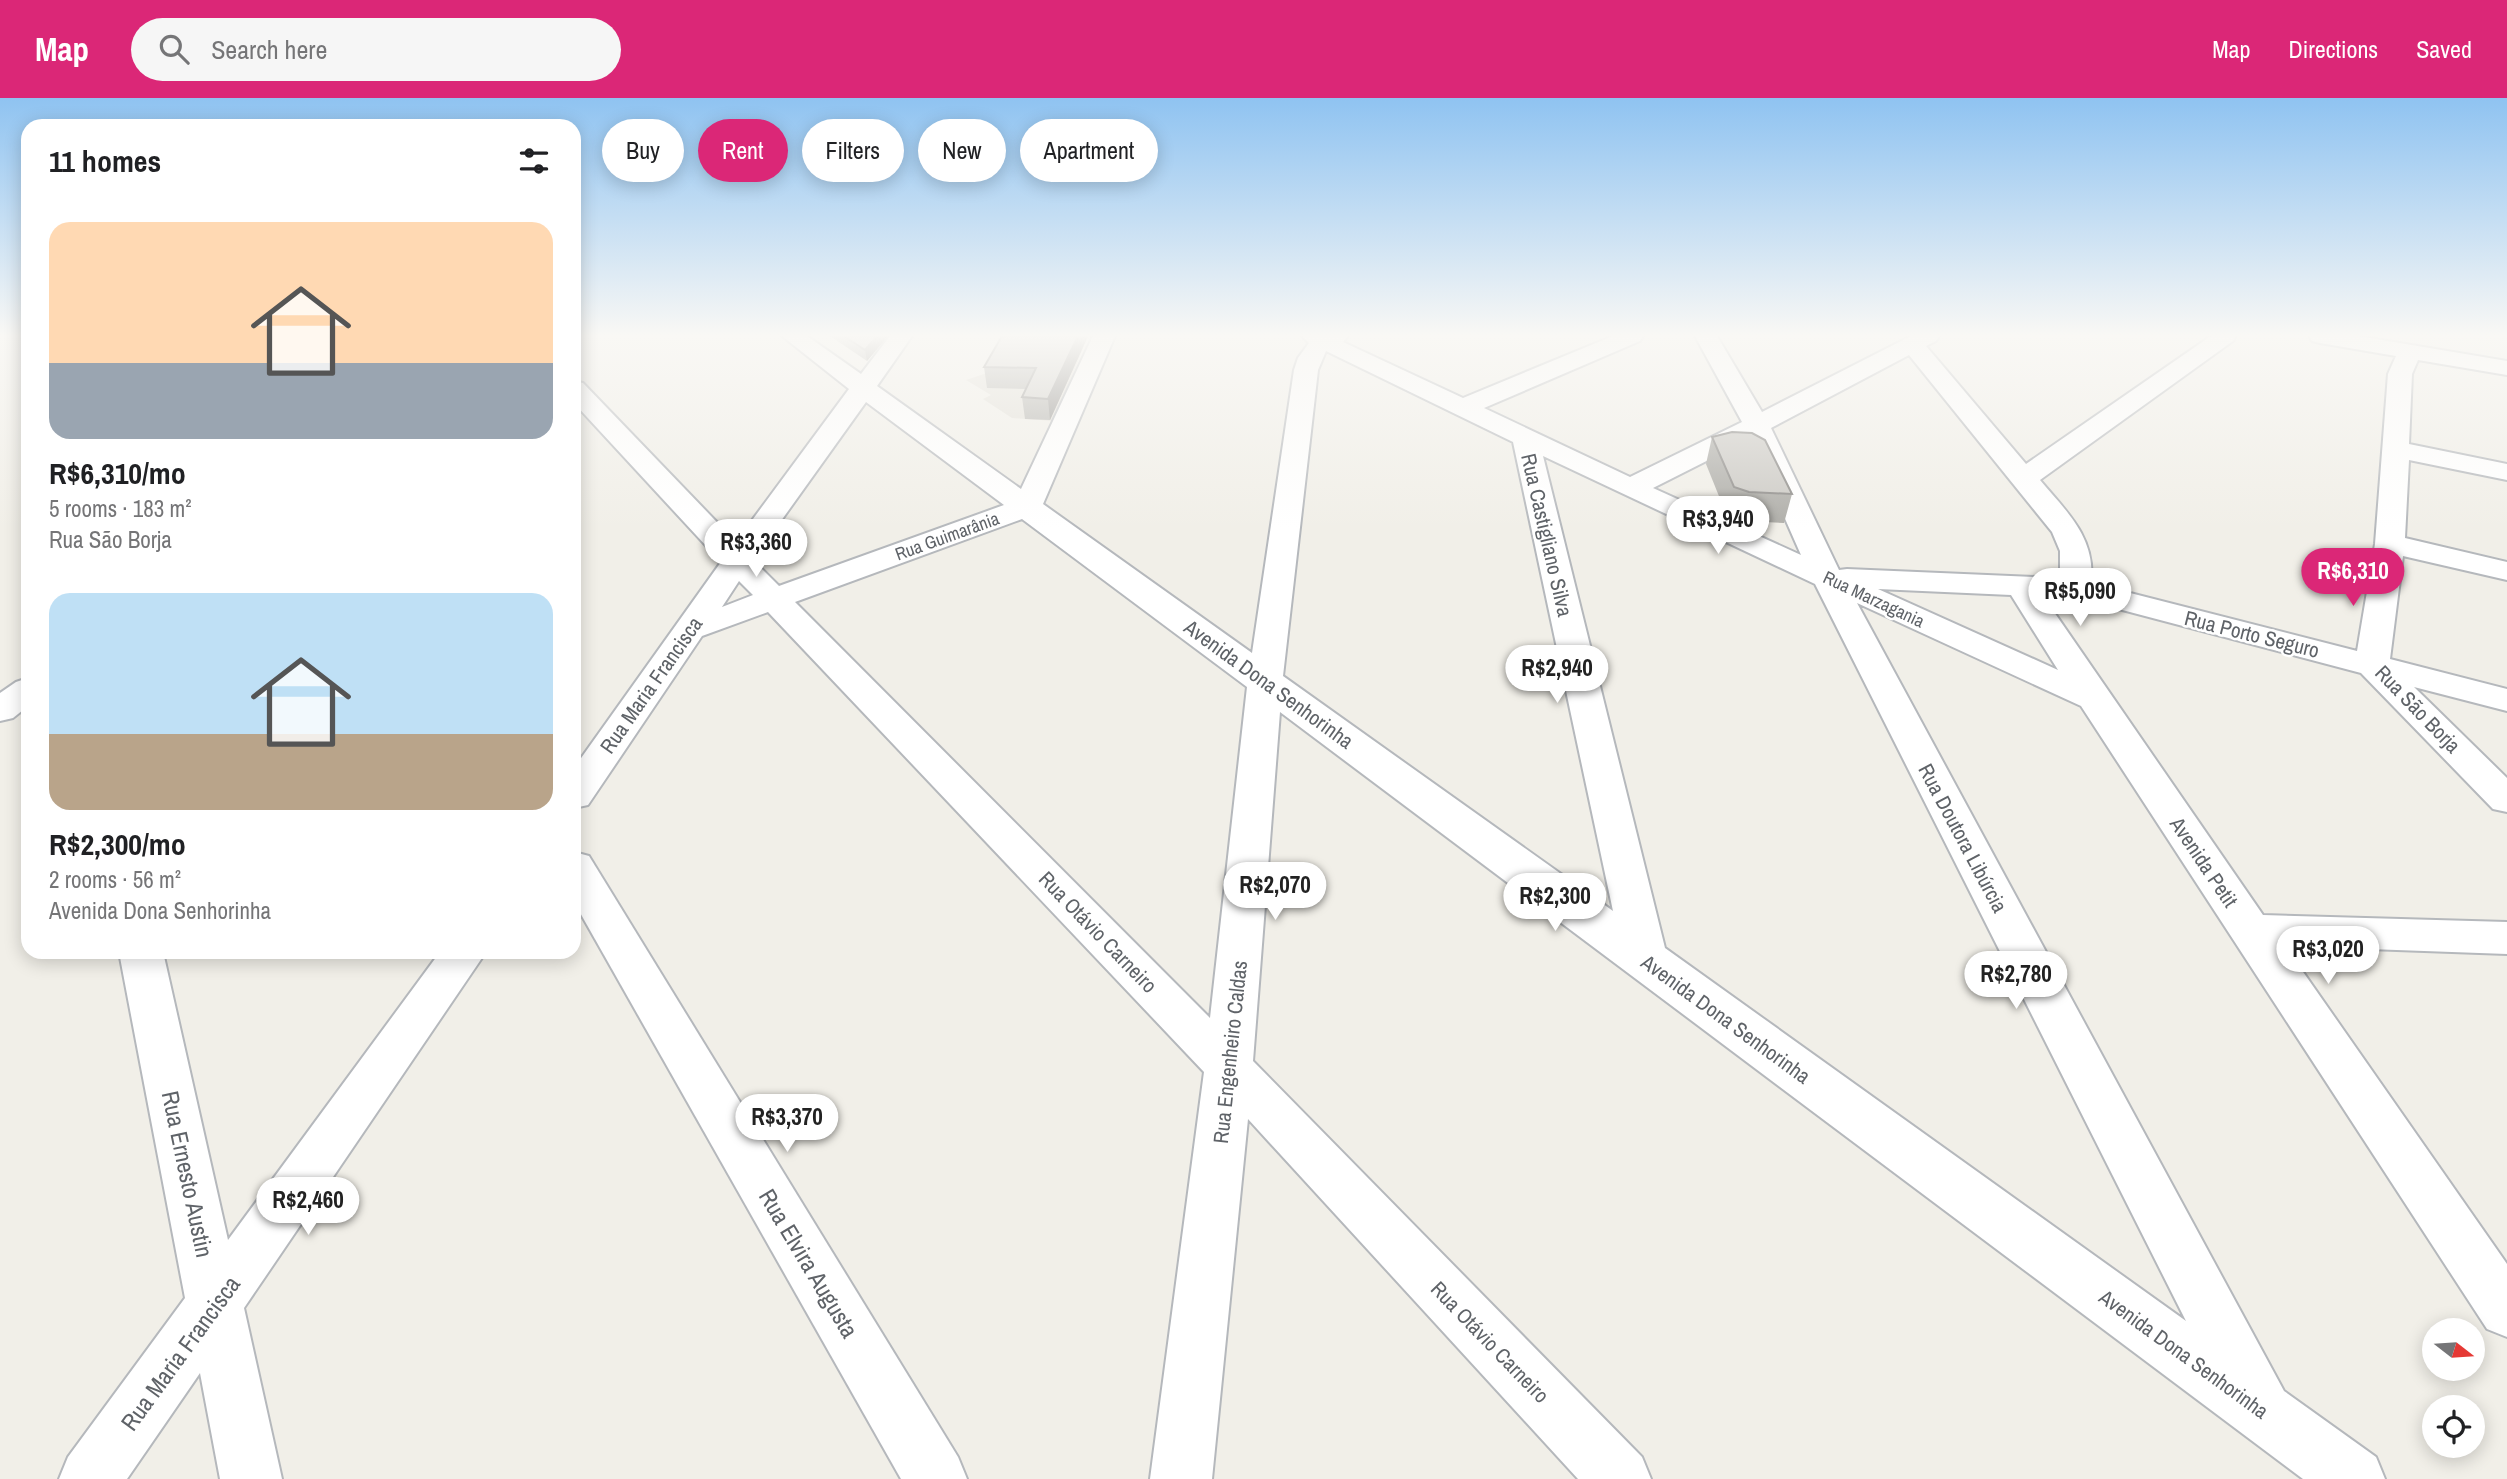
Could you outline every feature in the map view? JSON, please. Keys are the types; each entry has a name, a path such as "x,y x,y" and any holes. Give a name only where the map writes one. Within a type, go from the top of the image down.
{"street":[{"name":"Rua Otávio Carneiro","path":"586,400 737,561 1229,1068 1620,1479"},
{"name":"Rua Maria Francisca","path":"581,786 737,561 853,400"},
{"name":"Avenida Dona Senhorinha","path":"881,400 2354,1479"},
{"name":"Rua Guimarânia","path":"690,629 1027,507 1075,400"},
{"name":"Rua Engenheiro Caldas","path":"1181,1479 1229,1068 1265,681 1302,400"},
{"name":"Rua Marzagania","path":"1447,400 1630,488 2094,699"},
{"path":"1462,408 1480,400"},
{"name":"Rua Doutora Libúrcia","path":"1743,400 1827,578 2264,1413"},
{"path":"1630,488 1804,400"},
{"path":"1964,400 2022,479 2066,529 2074,544 2078,564 2074,588"},
{"path":"2022,479 2133,400"},
{"name":"Rua São Borja","path":"2406,400 2396,449 2390,544 2372,664 2507,800"},
{"name":"Rua Castigliano Silva","path":"1525,438 1644,959"},
{"path":"2396,449 2507,472"},
{"path":"2390,544 2507,571"},
{"name":"Rua Porto Seguro","path":"1827,578 2074,588 2507,700"},
{"name":"Avenida Petit","path":"2021,586 2094,699 2507,1311"},
{"path":"0,691 21,675"},
{"path":"0,710 21,694"},
{"name":"Rua Elvira Augusta","path":"581,878 936,1479"},
{"path":"2250,930 2507,937"},
{"name":"Rua Ernesto Austin","path":"142,959 251,1479"},
{"name":"Rua Maria Francisca","path":"90,1479 459,959"}],"shaded area":[{"path":"985,400 1062,400 1054,421 1012,418"}],"building":[{"path":"1732,432 1752,433 1765,440 1792,494 1749,492 1734,487 1712,437"}]}
